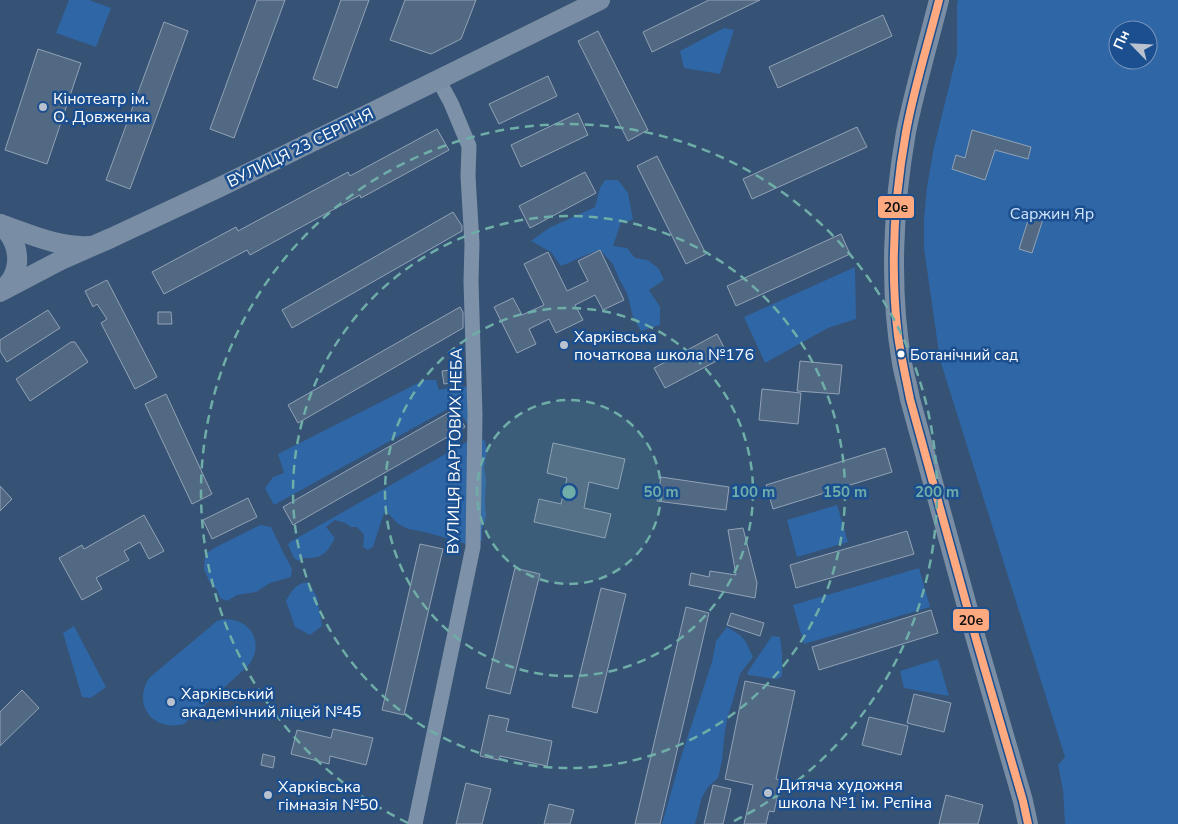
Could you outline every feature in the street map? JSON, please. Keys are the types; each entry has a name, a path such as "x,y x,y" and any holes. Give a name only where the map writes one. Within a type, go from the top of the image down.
{"street":[{"name":"ВУЛИЦЯ 23 СЕРПНЯ","path":"0,292 43,269 220,187 600,0"},
{"path":"939,0 906,133 898,192 894,269 897,324 902,363 910,399 1028,824"},
{"name":"ВУЛИЦЯ ВАРТОВИХ НЕБА","path":"416,824 473,548 475,415 468,146 451,103 438,79"},
{"name":"ВУЛИЦЯ 23 СЕРПНЯ","path":"0,224 11,237 17,254 14,272 10,281 0,292"},
{"path":"0,224 56,242 92,246"}],"green space":[{"path":"69,0 89,0 111,8 96,47 56,33"},
{"name":"Саржин Яр","path":"958,0 1178,0 1178,824 1065,824 1063,790 1058,765 1065,757 940,360 924,248 927,187 934,147 957,54"},
{"path":"724,28 734,30 720,74 684,68 680,51"},
{"path":"605,180 618,180 628,193 633,220 621,222 613,246 627,248 635,258 648,260 659,269 664,280 649,290 660,307 660,325 641,331 633,317 627,293 613,264 600,250 561,266 551,252 531,241 549,228 595,207 600,188"},
{"path":"855,267 856,319 828,328 765,363 744,317"},
{"path":"424,380 436,380 439,390 460,385 468,388 470,428 455,405 274,505 265,488 273,477 284,473 278,454"},
{"path":"479,437 485,441 487,451 484,467 486,516 482,530 482,540 477,545 470,545 408,529 398,524 389,514 384,513 373,547 368,550 363,547 364,535 357,527 351,527 335,520 326,527 335,538 326,552 315,558 304,558 299,561 294,558 288,545 290,542 472,439"},
{"path":"837,505 848,542 797,557 787,520"},
{"path":"260,525 271,527 292,569 291,577 270,583 256,592 237,595 227,601 220,598 204,569 205,554"},
{"path":"919,568 930,607 804,644 793,605"},
{"path":"308,582 317,597 322,626 310,635 295,627 286,601 294,588"},
{"path":"224,619 242,623 253,634 255,649 253,658 248,666 184,724 163,724 155,720 144,707 144,688 149,678 217,621"},
{"path":"74,626 106,687 91,698 82,697 63,633"},
{"path":"727,627 744,639 753,657 740,674 725,730 722,761 718,778 708,787 702,797 695,824 662,824 681,757 712,662 716,641"},
{"path":"772,636 780,637 782,676 775,679 748,675 747,673"},
{"path":"938,659 949,696 904,688 900,671"}],"building":[{"path":"257,0 285,0 234,138 210,129"},
{"path":"341,0 369,0 337,88 313,79"},
{"path":"405,0 476,0 461,39 431,54 390,40"},
{"path":"709,0 760,0 652,52 643,32"},
{"path":"883,15 892,36 778,88 769,67"},
{"path":"164,22 188,31 130,189 106,180"},
{"path":"598,31 648,130 628,141 578,41"},
{"name":"Кінотеатр ім. О. Довженка","path":"38,49 81,63 47,164 5,150"},
{"path":"548,76 557,96 499,124 489,104"},
{"path":"578,113 588,135 521,167 511,145"},
{"path":"857,127 867,147 752,199 743,179"},
{"path":"437,129 449,150 361,198 360,195 250,255 247,250 164,294 152,272 236,227 238,231 348,172 350,176"},
{"path":"972,130 1031,147 1028,159 995,150 985,180 952,169 956,155 965,158"},
{"path":"657,156 706,254 686,264 637,166"},
{"path":"585,172 596,193 530,228 519,206"},
{"path":"1031,211 1044,216 1032,253 1019,249"},
{"path":"453,212 462,226 462,231 292,328 282,310"},
{"path":"841,234 850,254 736,306 727,286"},
{"path":"600,250 624,300 603,310 595,295 575,305 583,320 556,333 549,319 529,329 536,344 517,353 494,307 513,298 522,315 544,305 524,264 548,252 567,291 588,281 578,261"},
{"path":"107,280 157,377 135,389 101,323 107,319 97,304 93,307 85,291"},
{"path":"460,307 463,312 463,328 298,423 288,405"},
{"path":"48,310 60,328 7,362 0,351 0,340"},
{"path":"158,312 171,312 172,324 158,324"},
{"path":"717,334 728,355 665,388 654,368"},
{"path":"71,342 75,342 88,362 30,401 16,379"},
{"path":"800,361 842,365 839,394 797,391"},
{"path":"458,369 459,382 444,384 442,371"},
{"path":"762,389 801,393 798,424 759,420"},
{"path":"166,394 212,494 192,504 145,404"},
{"path":"455,409 465,427 293,525 283,507"},
{"path":"553,443 625,459 618,489 589,482 584,508 611,514 605,538 534,522 539,499 561,504 567,478 547,473"},
{"path":"885,448 892,472 773,509 766,485"},
{"path":"661,477 729,487 726,510 657,501"},
{"path":"0,486 12,499 0,511"},
{"path":"248,498 257,517 212,539 203,520"},
{"path":"144,515 164,551 149,559 140,542 124,551 129,560 96,578 102,589 82,600 59,558 82,545 84,549"},
{"path":"743,528 757,583 755,598 689,585 691,573 709,577 710,571 736,575 728,530"},
{"path":"907,531 914,554 796,588 790,565"},
{"path":"420,544 443,549 404,715 382,710"},
{"path":"515,568 540,574 510,694 486,688"},
{"path":"601,588 626,594 597,713 572,707"},
{"path":"686,607 709,613 660,824 635,824"},
{"path":"931,610 938,633 819,670 812,647"},
{"path":"731,613 764,623 760,636 727,625"},
{"path":"745,681 795,691 776,779 781,780 774,812 769,811 766,824 744,824 753,785 725,779"},
{"path":"22,690 39,708 0,746 0,712"},
{"path":"914,694 951,703 944,732 907,723"},
{"path":"489,715 509,719 506,731 552,741 547,766 500,756 499,760 480,756"},
{"path":"869,717 908,726 901,755 862,745"},
{"path":"333,729 373,738 366,765 330,756 329,764 291,754 297,730 331,738"},
{"path":"263,754 275,757 273,768 261,765"},
{"path":"466,783 491,789 482,824 456,824"},
{"path":"713,785 731,789 723,824 704,824"},
{"path":"946,795 983,805 978,824 939,824"},
{"path":"549,804 574,810 570,824 544,824"}],"transit line":[{"name":"20е","path":"939,0 909,115 902,157 894,234 894,285 898,336 910,399 1028,824"}],"place":[{"name":"Кінотеатр ім. О. Довженка","path":"43,107"},
{"name":"Харківська початкова школа №176","path":"564,345"},
{"name":"Ботанічний сад","path":"901,354"},
{"name":"Харківський академічний ліцей №45","path":"171,702"},
{"name":"Дитяча художня школа №1 ім. Рєпіна","path":"768,793"},
{"name":"Харківська гімназія №50","path":"268,795"}]}
